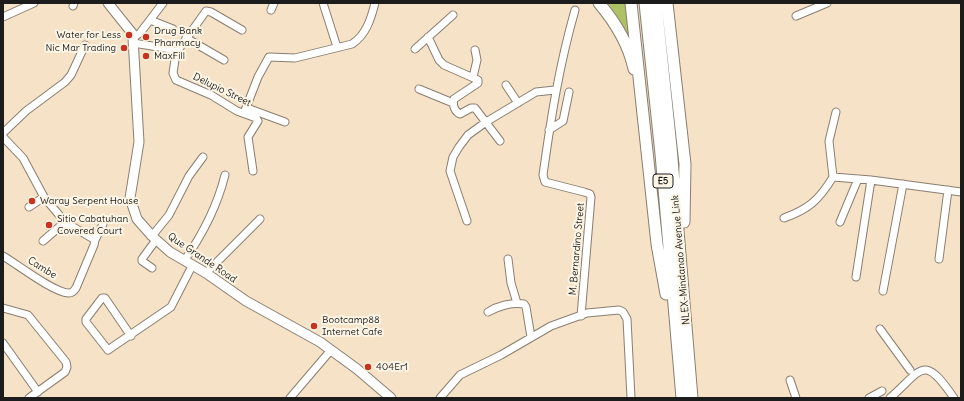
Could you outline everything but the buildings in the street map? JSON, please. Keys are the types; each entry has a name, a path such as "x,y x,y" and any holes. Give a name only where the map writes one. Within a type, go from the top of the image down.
{"highway":[{"path":"600,3 611,17 626,44 633,66 646,136"},
{"path":"631,3 656,244 679,360"},
{"name":"NLEX-Mindanao Avenue Link","path":"645,3 682,398"},
{"name":"NLEX-Mindanao Avenue Link","path":"656,3 682,273 692,398"},
{"path":"667,3 685,164 682,273"},
{"path":"673,3 673,56"}],"main road":[{"path":"108,3 132,33 133,41"},
{"name":"Que Grande Road","path":"133,41 139,142 130,198 137,219 154,238 188,263 206,273 235,295 307,333 358,369 391,398"}],"street":[{"path":"3,16 34,3"},
{"path":"163,3 133,41 171,49 176,53 206,11 211,12 242,30"},
{"path":"271,10 274,3"},
{"path":"323,3 337,47"},
{"path":"796,16 827,3"},
{"path":"285,122 246,110 258,77 268,57 295,58 352,44 360,39 368,26 376,4"},
{"name":"M. Bernardino Street","path":"575,10 565,42 555,90 543,179 548,183 590,194 591,197 581,316"},
{"path":"415,49 453,15"},
{"path":"150,20 173,29"},
{"path":"428,37 439,60 450,68 477,79 478,83 454,99 453,103"},
{"path":"186,38 224,60"},
{"path":"3,133 26,111 65,82 71,75 85,45"},
{"path":"473,77 477,60 475,50"},
{"name":"Delupio Street","path":"176,53 173,73 176,80 211,95 237,111 246,110 258,121 248,137 253,172"},
{"path":"506,85 518,103"},
{"path":"419,89 453,103 458,114 471,108 475,108 500,142"},
{"path":"468,221 450,171 451,164 459,147 468,135 486,122 536,92 555,90"},
{"path":"549,130 563,121 569,92"},
{"path":"784,218 805,209 815,202 836,177 829,141 836,112"},
{"path":"3,137 23,158 44,197 65,222 95,240 103,224"},
{"path":"152,268 142,261 142,259 189,176 203,157"},
{"path":"131,336 107,300 102,298 87,317 86,322 108,350 131,336 171,307 199,238 219,198 225,175"},
{"path":"836,177 961,192"},
{"path":"840,222 858,179"},
{"path":"856,277 871,180"},
{"path":"883,291 903,184"},
{"path":"939,259 948,190"},
{"path":"29,208 44,197"},
{"path":"206,273 260,219"},
{"path":"43,241 65,222"},
{"name":"Cambe","path":"3,256 45,283 67,293 72,292 76,288 94,246 95,240"},
{"path":"508,259 517,303"},
{"path":"488,312 495,308 517,303 524,304 526,307 531,337"},
{"path":"3,308 28,315 66,362 68,367 65,372 29,398"},
{"path":"440,398 460,375 551,326 592,312 619,310 625,315 631,398"},
{"path":"880,329 910,370"},
{"path":"3,343 38,392"},
{"path":"290,398 331,350"},
{"path":"890,398 915,373 928,369 938,376 954,398"},
{"path":"790,380 796,398"},
{"path":"869,398 882,391"}],"green space":[{"path":"608,3 629,3 635,57 618,18"}],"place":[{"name":"Water for Less","path":"129,35"},
{"name":"Drug Bank Pharmacy","path":"146,37"},
{"name":"Nic Mar Trading","path":"124,48"},
{"name":"MaxFill","path":"146,56"},
{"name":"Waray Serpent House","path":"32,201"},
{"name":"Sitio Cabatuhan Covered Court","path":"49,225"},
{"name":"Bootcamp88 Internet Cafe","path":"314,326"},
{"name":"404Er1","path":"368,367"}]}
